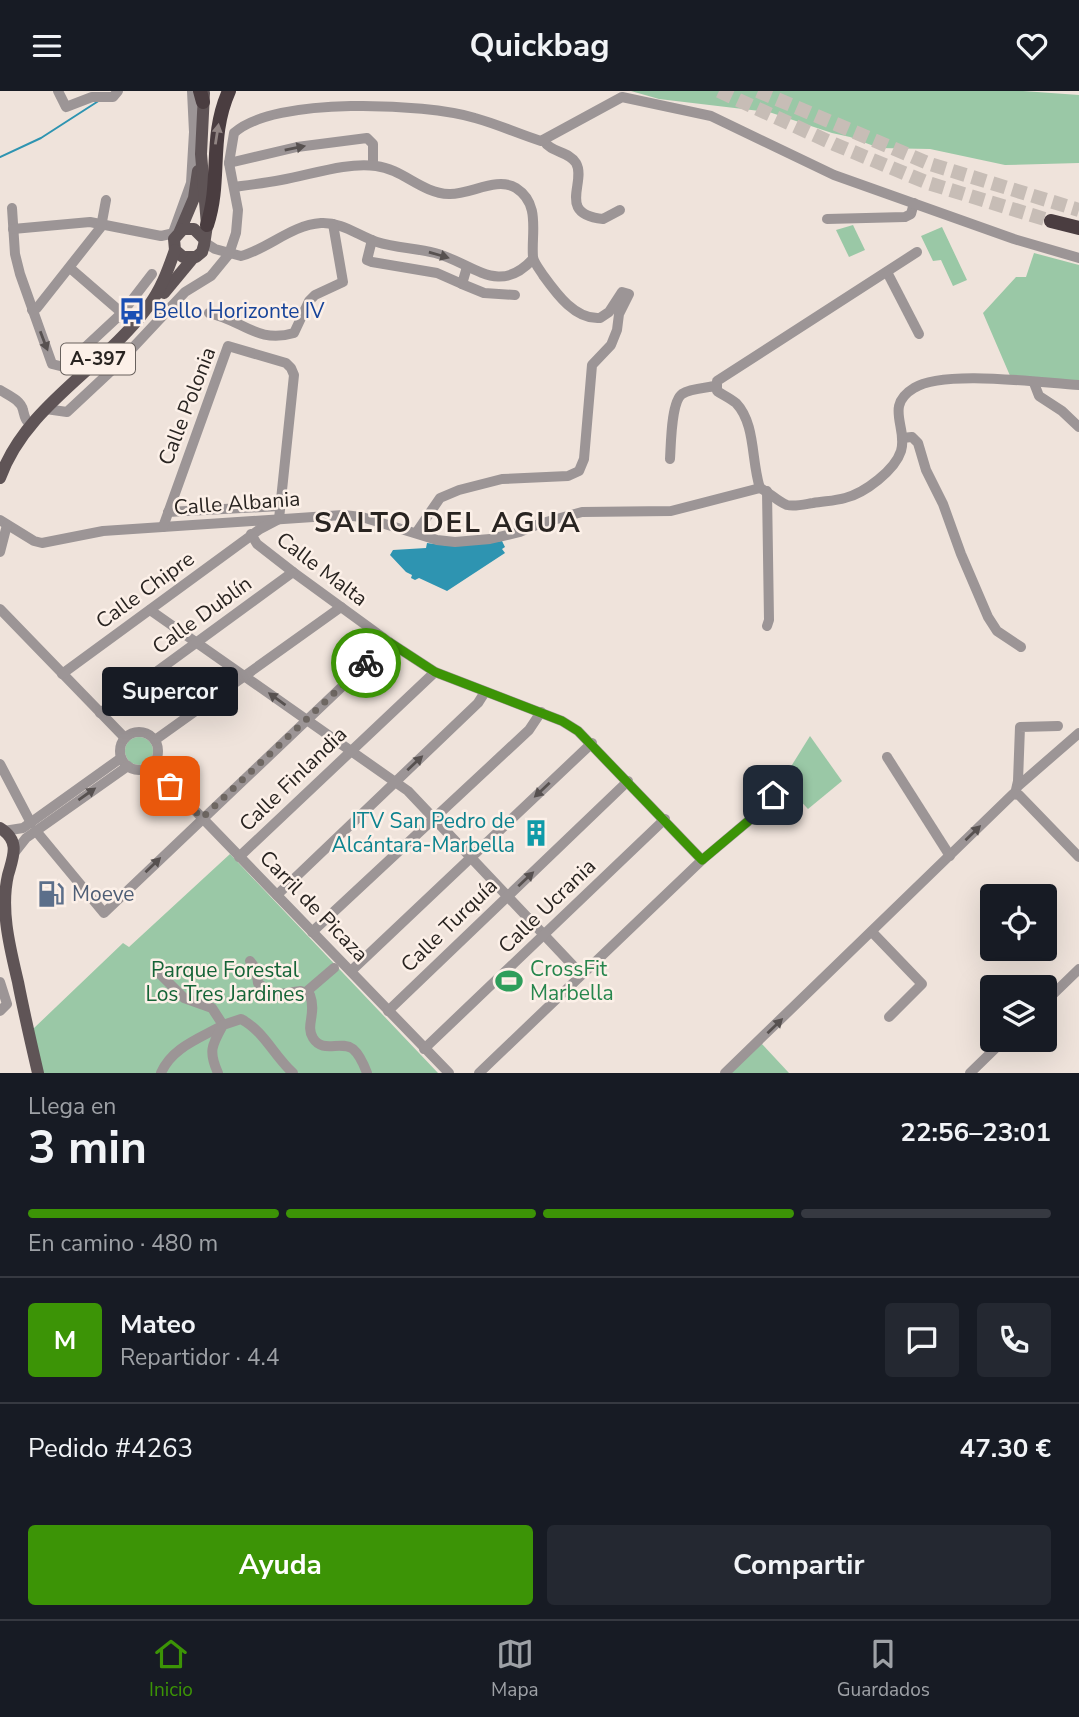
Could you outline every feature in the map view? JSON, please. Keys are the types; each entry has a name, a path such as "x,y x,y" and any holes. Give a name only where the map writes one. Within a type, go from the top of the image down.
{"highway":[{"path":"205,235 215,175 216,132 229,91"},
{"path":"1051,221 1079,228"}],"main road":[{"name":"A-397","path":"0,478 14,449 46,409 202,252 205,235 201,154 202,95"},
{"name":"A-397","path":"148,307 165,279 175,249 174,239 194,198 201,154"},
{"path":"177,232 187,228 205,235"},
{"path":"175,249 183,257 194,258"},
{"path":"1,829 13,841 15,852 5,872 2,916 37,1073"}],"street":[{"path":"58,91 66,107 102,97 113,97 118,91"},
{"path":"13,229 90,222 161,236 177,232 191,183 194,132 192,91"},
{"path":"544,141 622,97 711,116 834,175 1014,239 1079,258"},
{"path":"46,409 63,413 71,409 112,370 185,292 211,276 229,254 238,222 238,210 229,163 234,133 239,128 303,108 397,107 442,110 544,141 547,146 568,156 577,165 579,172 575,197 584,213 603,219 620,210"},
{"path":"229,163 297,147 367,138 373,144 373,165"},
{"path":"234,187 373,165 387,168 440,193 458,194 499,184 515,187 524,195 532,210 533,259 554,291 580,314 600,318 609,312 622,292 629,294 619,314 611,345 592,365 583,466 579,471 568,476 502,479 459,490 440,498 416,533"},
{"path":"32,310 37,308 101,227 106,200"},
{"path":"827,219 905,217 911,214 914,204"},
{"path":"12,208 15,254 52,364 64,367 122,313 152,274"},
{"path":"205,235 229,254 236,256 246,255 306,226 333,224 346,227 372,240 433,253 488,275 506,276 520,272 533,259"},
{"path":"209,313 231,320 260,335 294,333 315,295 343,282 333,224"},
{"path":"161,236 175,249"},
{"path":"372,240 368,260 372,263 437,273 484,293 515,295"},
{"path":"715,386 724,376 917,252"},
{"path":"194,258 229,254"},
{"path":"462,284 467,267"},
{"path":"70,268 122,313"},
{"path":"887,272 919,334"},
{"name":"Calle Polonia","path":"163,527 228,346 286,363 292,368 294,375 279,519"},
{"path":"763,489 790,505 852,496 890,467 901,449 899,406 905,395 925,383 936,380 979,379 1079,385"},
{"path":"1034,383 1041,398 1062,411 1079,427"},
{"path":"670,459 674,412 679,398 688,391 715,386"},
{"path":"715,386 717,391 735,403 747,422 755,475 763,489 770,568 767,626"},
{"path":"0,390 19,402 24,419 31,426"},
{"path":"902,438 912,437 917,440 926,470 943,504 953,537 988,617 997,631 1021,647"},
{"name":"Calle Albania","path":"4,523 38,543 83,534 344,515 362,517 437,540 455,542 490,539 520,532 582,512 671,511 763,489"},
{"path":"168,512 280,506"},
{"name":"Calle Malta","path":"279,519 252,537 257,544 389,642 435,672 562,721 592,743 702,860"},
{"path":"244,521 252,537"},
{"path":"0,552 4,523"},
{"name":"Calle Chipre","path":"62,674 252,537"},
{"name":"Calle Dublín","path":"100,713 293,572"},
{"path":"155,740 341,607"},
{"path":"0,609 125,738"},
{"path":"150,610 408,791 581,974"},
{"path":"0,764 33,827 104,912 389,642"},
{"name":"Calle Finlandia","path":"239,856 435,672"},
{"path":"277,895 478,703 485,692"},
{"path":"312,932 529,730 541,712"},
{"path":"1058,726 1020,727 1016,790 1079,857"},
{"path":"131,733 142,733 155,740 157,755 152,766 143,770 125,762 120,750 125,738 131,733"},
{"path":"725,1073 1016,790 1079,733"},
{"path":"351,971 592,743"},
{"path":"887,757 950,856"},
{"path":"15,852 33,827 125,762"},
{"name":"Carril de Picaza","path":"152,766 449,1073"},
{"name":"Calle Turquía","path":"388,1011 628,781"},
{"path":"479,1073 702,860 771,802 771,781"},
{"name":"Calle Ucrania","path":"424,1049 664,819"},
{"path":"1,829 33,827"},
{"path":"872,932 922,984 889,1017"},
{"path":"250,961 256,969 258,983 272,995 306,992 334,968"},
{"path":"1057,990 1079,969"},
{"path":"158,972 184,998 212,1008 223,1025"},
{"path":"0,982 7,1004 0,1011"},
{"path":"306,992 314,1006 310,1027 314,1040 323,1047 353,1049 367,1073"},
{"path":"161,1073 165,1064 180,1050 223,1025 241,1019 267,1041 284,1066 293,1073"},
{"path":"218,1073 212,1060 211,1046 223,1025"},
{"path":"970,1073 992,1052"}],"green space":[{"path":"631,91 1023,91 1079,95 1079,163 1005,165 930,149 879,148 769,112 659,99"},
{"path":"853,225 865,250 849,257 836,230"},
{"path":"942,227 967,280 953,286 941,260 933,261 921,236"},
{"path":"1034,253 1079,265 1079,381 1011,378 983,313 1016,277 1026,277"},
{"path":"810,736 842,781 808,809 782,781"},
{"path":"139,737 149,741 153,751 149,761 139,765 129,761 125,751 129,741"},
{"name":"Parque Forestal Los Tres Jardines","path":"230,854 438,1073 42,1073 33,1029 123,943 129,947"},
{"path":"761,1043 789,1073 729,1073"}],"water":[{"path":"502,541 505,553 447,591 419,578 411,578 412,575 390,555 393,550 426,548 427,543 451,546"}],"waterway":[{"path":"0,157 41,138 100,100"}],"tunnel":[{"path":"719,91 834,144 928,183 1051,221"},
{"path":"758,91 930,164 1079,210"}],"way so far":[{"path":"170,786 202,818 366,663"}],"place":[{"name":"Bello Horizonte IV","path":"132,311"},
{"name":"Supercor","path":"170,786"},
{"name":"ITV San Pedro de Alcántara-Marbella","path":"536,833"},
{"name":"Moeve","path":"51,894"},
{"name":"CrossFit Marbella","path":"509,981"}],"district":[{"name":"SALTO DEL AGUA","path":"448,523"}],"route":[{"path":"366,663 389,642 435,672 562,721 592,743 702,860 771,802 773,795"}]}
